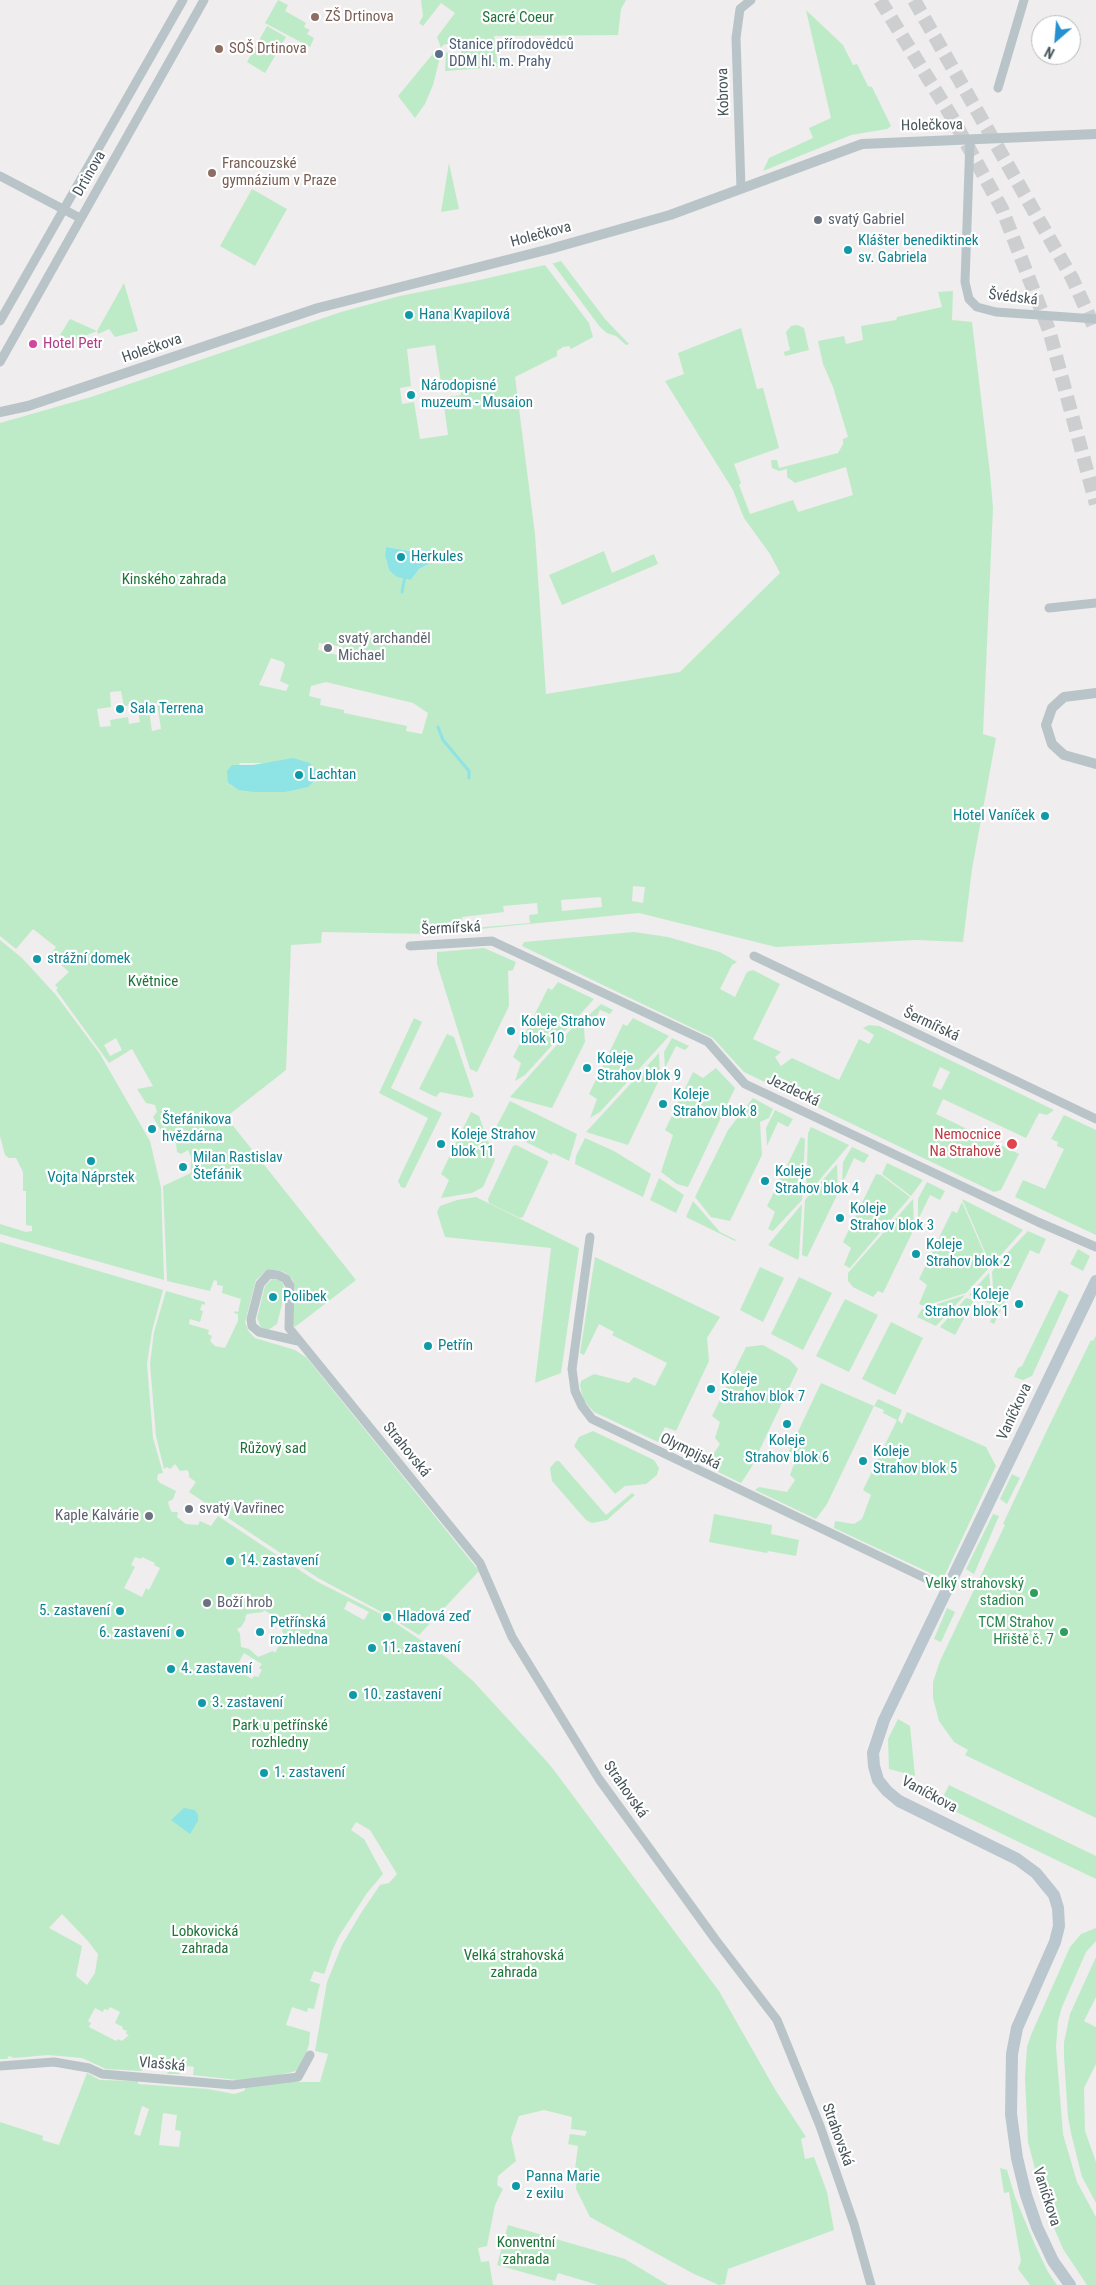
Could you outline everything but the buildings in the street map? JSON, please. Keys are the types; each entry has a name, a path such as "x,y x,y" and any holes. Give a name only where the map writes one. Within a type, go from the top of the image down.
{"main road":[{"name":"Vaníčkova","path":"1070,2285 1053,2261 1037,2228 1017,2158 1011,2114 1012,2054 1017,2028 1052,1949 1059,1926 1058,1908 1054,1895 1036,1872 1017,1859 899,1801 878,1780 872,1753 877,1736 1096,1281"}],"street":[{"name":"Drtinova","path":"0,321 183,0"},
{"name":"Drtinova","path":"0,362 204,0"},
{"name":"Kobrova","path":"742,188 736,38 740,9 751,0"},
{"path":"998,88 1024,0"},
{"name":"Holečkova","path":"0,412 28,406 311,310 550,249 670,215 862,144 1096,134"},
{"name":"Švédská","path":"970,140 965,282 968,299 977,307 996,312 1096,319"},
{"path":"0,176 80,218"},
{"path":"1050,608 1096,603"},
{"path":"1096,693 1064,697 1052,708 1046,725 1052,744 1064,754 1096,764"},
{"name":"Šermířská","path":"410,946 492,941"},
{"name":"Jezdecká","path":"492,941 708,1042 744,1084 1038,1222 1096,1247"},
{"name":"Šermířská","path":"754,956 1096,1119"},
{"name":"Olympijská","path":"590,1237 572,1369 575,1391 582,1406 592,1419 948,1589"},
{"name":"Strahovská","path":"298,1341 259,1332 252,1326 251,1319 260,1284 269,1274 286,1278 290,1286 289,1328 480,1563 512,1637 599,1779 715,1939 777,2020 823,2135 854,2224 871,2285"},
{"name":"Vlašská","path":"0,2066 54,2062 82,2066 102,2074 233,2085 298,2077 310,2055"}],"green space":[{"path":"278,0 288,5 285,11 306,23 304,27 310,30 307,34 314,38 310,47 265,23"},
{"name":"Sacré Coeur","path":"421,0 626,0 621,9 618,35 494,36 498,67 445,71 446,52 460,62 462,60 460,46 454,42 443,45 441,48 437,37 455,13 441,3 423,26 419,23 423,16"},
{"path":"806,10 843,45 853,65 857,64 868,86 872,87 891,126 887,129 851,135 763,171 769,158 813,138 809,128 831,118"},
{"path":"267,26 286,37 265,73 247,62"},
{"path":"436,50 441,53 433,85 425,104 415,118 398,96"},
{"path":"449,163 459,209 441,212"},
{"path":"252,189 287,209 255,266 220,246"},
{"path":"561,261 605,319 629,344 626,345 616,336 607,333 600,327 553,264 551,264"},
{"name":"Kinského zahrada","path":"545,265 589,323 593,337 571,349 569,346 563,347 557,351 557,356 515,377 535,534 546,694 680,672 780,573 770,554 744,518 733,490 665,381 684,374 678,353 741,328 757,389 763,388 779,448 734,464 741,483 739,485 750,514 793,500 798,512 853,495 846,467 795,483 787,477 787,469 779,471 772,468 771,460 777,460 779,468 838,453 843,444 843,439 848,437 833,387 823,364 818,341 844,336 846,344 863,340 861,326 896,320 897,317 942,307 938,292 953,291 952,320 972,322 990,473 993,508 983,734 996,738 972,869 963,942 916,940 776,947 639,913 429,934 322,932 321,943 291,945 286,1070 226,1117 356,1280 295,1327 293,1324 295,1288 292,1279 286,1273 278,1270 265,1272 256,1280 245,1322 249,1332 255,1338 295,1350 307,1358 479,1571 419,1635 376,1609 318,1578 189,1492 196,1482 189,1477 187,1470 180,1471 175,1464 170,1469 167,1467 164,1469 156,1436 150,1364 154,1332 166,1291 205,1302 205,1305 202,1304 200,1310 203,1311 200,1322 190,1319 189,1324 209,1330 208,1334 212,1336 210,1341 215,1346 225,1348 238,1321 238,1314 234,1313 235,1311 238,1312 241,1299 222,1293 223,1286 217,1285 217,1281 214,1280 210,1291 167,1281 163,1186 191,1173 191,1157 188,1150 181,1154 177,1152 176,1143 167,1141 153,1117 157,1112 155,1105 146,1103 137,1089 153,1086 132,1049 109,1063 56,990 58,988 55,985 69,972 50,955 56,947 33,929 16,949 0,936 0,423 91,397 341,312 400,296","holes":["435,345 441,382 459,379 461,395 443,398 448,435 420,439 414,402 402,404 400,388 411,386 407,349","386,547 410,551 427,550 431,563 419,569 411,580 389,570 385,555","319,643 339,646 337,655 318,650","271,658 283,662 285,665 280,681 289,685 286,691 259,685","326,682 413,703 428,713 422,734 406,731 407,726 344,713 344,710 320,705 321,699 309,696 311,686","121,691 124,706 137,705 140,722 129,724 128,717 110,720 111,726 100,727 97,709 111,707 110,692","157,703 161,729 152,731 148,705","240,763 263,763 285,792 254,792 232,786 228,783","633,886 645,887 643,903 632,901","601,897 602,907 562,911 561,900","537,903 538,914 529,915 530,923 462,929 462,917 504,912 503,906","116,1038 122,1050 110,1056 104,1045"]},
{"path":"124,283 138,331 115,337 109,329 98,334 97,331"},
{"path":"70,319 97,331 62,345 66,338 60,335"},
{"path":"797,325 804,328 809,350 785,356 784,352 790,350 786,332 791,326"},
{"path":"604,551 612,573 654,554 658,564 562,605 549,575"},
{"path":"634,932 668,937 720,952 737,962 732,965 720,989 735,997 747,972 753,970 780,984 753,1039 781,1052 775,1057 781,1066 792,1058 839,1080 859,1039 869,1044 874,1035 863,1028 869,1025 879,1026 1054,1110 1047,1115 1039,1113 1026,1138 943,1099 936,1114 1019,1154 1001,1190 994,1192 744,1072 713,1038 522,946 524,942","holes":["940,1067 950,1072 941,1090 932,1086"]},
{"path":"0,940 22,958 56,995 100,1054 150,1141 161,1188 164,1280 0,1234 0,1224 26,1232 32,1231 32,1226 26,1225 26,1191 23,1191 23,1172 16,1158 9,1158 5,1155 0,1136"},
{"path":"484,948 516,962 513,970 508,971 509,1006 477,1072 470,1069 437,964 437,952"},
{"path":"558,982 594,999 525,1075 515,1081 521,1063 513,1057 548,988 552,990"},
{"path":"601,1004 613,1010 610,1014 600,1010 590,1030 589,1015"},
{"path":"583,1016 585,1042 552,1108 510,1097"},
{"path":"414,1018 422,1022 391,1088 442,1113 405,1188 401,1187 398,1181 428,1118 379,1093"},
{"path":"633,1018 669,1036 600,1112 590,1118 597,1099 589,1094 623,1024 627,1026"},
{"path":"447,1034 454,1037 474,1096 471,1098 440,1092 436,1097 419,1089"},
{"path":"672,1038 689,1046 685,1050 676,1046 665,1068 664,1052"},
{"path":"659,1053 660,1078 628,1145 586,1132"},
{"path":"716,1068 735,1088 688,1187 677,1184 661,1172 673,1135 665,1130 693,1072 703,1078"},
{"path":"753,1098 773,1109 769,1118 760,1122 762,1155 730,1221 711,1217 695,1197 728,1130"},
{"path":"510,1101 577,1134 569,1161 553,1153 552,1155 496,1127"},
{"path":"775,1110 793,1119 788,1127 778,1122 767,1146 766,1128"},
{"path":"471,1112 479,1116 495,1160 483,1187 472,1193 441,1198 449,1180 441,1174"},
{"path":"1064,1115 1096,1130 1096,1235 1015,1197 1023,1180 1045,1189 1064,1149 1057,1146 1058,1142 1051,1139"},
{"path":"811,1127 849,1145 806,1196 808,1133"},
{"path":"801,1137 805,1139 802,1200 773,1231 768,1229 775,1212 767,1206"},
{"path":"585,1138 614,1151 651,1174 643,1197 575,1164 576,1156"},
{"path":"516,1145 548,1161 523,1217 520,1218 489,1203 488,1199 513,1146"},
{"path":"852,1147 869,1155 864,1163 854,1158 842,1184 843,1162"},
{"path":"887,1163 923,1180 911,1196 882,1174"},
{"path":"837,1164 838,1193 807,1257 802,1255 805,1200"},
{"path":"876,1174 881,1175 910,1197 850,1268 844,1265 851,1248 843,1242"},
{"path":"659,1178 684,1195 676,1213 650,1200"},
{"path":"927,1182 945,1191 940,1200 930,1195 918,1220 918,1199"},
{"path":"476,1197 579,1248 561,1373 535,1383 551,1248 445,1237 437,1212 440,1206 457,1200"},
{"path":"913,1199 914,1229 883,1293 878,1291 873,1297 853,1287 848,1281 848,1273"},
{"path":"962,1199 1023,1230 991,1266"},
{"path":"693,1201 720,1232 736,1240 686,1217"},
{"path":"962,1202 988,1262 988,1269 966,1293 924,1306 919,1304 927,1285 919,1279 952,1211 957,1213"},
{"path":"802,1204 799,1257 798,1260 768,1245"},
{"path":"1028,1231 1046,1239 1039,1254 1030,1250 994,1324 990,1322 997,1305 994,1304 992,1272 996,1265"},
{"path":"0,1242 163,1290 152,1331 147,1364 153,1438 163,1473 158,1474 157,1479 160,1483 176,1491 173,1499 168,1502 172,1512 178,1512 177,1517 186,1524 198,1525 200,1521 211,1526 218,1516 316,1581 385,1616 447,1658 474,1682 550,1765 719,1991 776,2091 806,2137 801,2139 805,2159 814,2157 827,2192 834,2230 728,2269 725,2284 719,2285 694,2274 590,2217 576,2189 577,2170 575,2169 578,2146 568,2144 570,2134 585,2136 587,2131 571,2129 572,2117 544,2110 519,2116 511,2138 516,2161 498,2176 497,2185 503,2189 495,2205 487,2246 478,2248 481,2262 489,2261 493,2285 0,2285 0,2122 43,2136 42,2140 59,2145 87,2073 100,2080 138,2081 138,2084 208,2089 234,2094 244,2091 247,2085 268,2082 320,2082 328,2054 315,2051 327,1982 342,1945 361,1913 380,1885 389,1883 397,1874 370,1830 356,1822 351,1830 364,1839 383,1874 367,1893 339,1936 324,1974 314,1971 310,1981 320,1984 314,2009 308,2008 307,2012 292,2007 286,2025 310,2032 305,2057 296,2071 263,2079 237,2080 193,2075 194,2067 188,2066 186,2069 181,2069 180,2074 167,2074 169,2068 145,2061 142,2071 106,2069 82,2058 48,2055 14,2058 9,2056 7,2059 0,2059","holes":["135,1557 141,1559 142,1557 155,1563 154,1565 160,1568 149,1590 146,1588 142,1597 124,1588 135,1567 131,1565","348,1601 369,1612 364,1620 344,1609","264,1610 280,1620 284,1636 275,1653 273,1651 258,1657 249,1649 241,1647 240,1634 237,1629 241,1627 246,1619 242,1616 245,1618 247,1614 263,1612","244,1653 262,1664 259,1668 262,1670 258,1677 254,1676 252,1679 235,1669","62,1914 98,1954 95,1973 87,1985 76,1976 82,1946 49,1928","110,2007 120,2012 115,2023 123,2027 122,2029 127,2031 126,2034 129,2035 122,2041 118,2039 116,2041 89,2027 91,2023 88,2021 95,2008 103,2012 104,2009 108,2010","142,2106 149,2109 140,2136 134,2134","163,2113 177,2115 175,2130 181,2131 179,2147 159,2145"]},
{"path":"1078,1249 1090,1256 1083,1271 1070,1264"},
{"path":"595,1257 720,1317 707,1338 709,1361 676,1431 665,1427 658,1442 594,1412 584,1401 580,1386 581,1381 594,1374 629,1383 634,1377 655,1386 667,1363 612,1335 614,1332 599,1324 584,1355 580,1353"},
{"path":"760,1267 784,1278 763,1322 740,1310"},
{"path":"989,1273 992,1302 991,1304 969,1295"},
{"path":"799,1277 832,1293 803,1350 771,1334"},
{"path":"272,1279 283,1283 285,1292 277,1324 268,1330 261,1328 257,1318 265,1286"},
{"path":"1059,1290 1069,1295 1032,1376 1023,1380 1014,1377 1018,1368 1022,1366"},
{"path":"965,1295 936,1326 917,1317 922,1309"},
{"path":"966,1298 974,1300 955,1335 940,1327"},
{"path":"845,1299 878,1315 849,1372 816,1356"},
{"path":"891,1322 923,1338 895,1395 862,1379"},
{"name":"Velký strahovský stadion","path":"1096,1336 1096,1818 965,1755 968,1750 954,1742 939,1721 933,1698 933,1682 940,1661 1005,1525 1003,1524 1048,1428 1091,1340 1093,1341"},
{"path":"763,1345 790,1360 798,1369 751,1468 741,1483 681,1454 683,1452 712,1456 720,1444 715,1438 720,1422 712,1416 746,1347"},
{"path":"821,1383 874,1406 827,1504 816,1519 755,1490 759,1487 787,1492 795,1480 790,1475 796,1458 788,1453"},
{"path":"878,1399 902,1410 898,1420 902,1424 907,1412 986,1447 996,1466 943,1579 834,1528 835,1521 854,1524 862,1519 871,1495 863,1490 897,1420 883,1413 884,1410 874,1406"},
{"path":"593,1431 654,1460 659,1468 657,1475 646,1484 625,1486 615,1494 574,1446 579,1437"},
{"path":"556,1461 559,1461 606,1515 632,1493 635,1495 607,1520 592,1523 586,1520 552,1481 550,1468"},
{"path":"1012,1474 1020,1478 1007,1504 1000,1499"},
{"path":"714,1514 772,1525 771,1534 799,1540 796,1556 768,1551 767,1553 709,1542"},
{"path":"993,1514 999,1516 974,1574 966,1569"},
{"path":"947,1608 955,1612 941,1642 934,1639"},
{"path":"898,1719 910,1726 915,1776 889,1769 888,1739"},
{"path":"949,1785 1096,1856 1096,1879 948,1808 943,1803 944,1795"},
{"path":"1096,1928 1096,1941 1086,1952 1062,2007 1058,2021 1056,2047 1063,2134 1077,2182 1096,2217 1096,2285 1087,2285 1063,2249 1044,2204 1028,2142 1025,2078 1027,2047 1031,2035 1070,1947 1081,1934"},
{"path":"1096,1957 1096,1997 1084,2021 1096,2027 1096,2064 1084,2088 1085,2131 1096,2162 1096,2203 1082,2177 1071,2133 1068,2117 1064,2042 1070,2014"},
{"path":"1000,2168 1007,2170 1015,2197 1035,2245 1048,2272 1057,2285 1030,2285 1018,2269 1021,2261 1009,2192 1004,2193"},
{"name":"Konventní zahrada","path":"508,2225 625,2259 668,2285 598,2285 558,2273 555,2281 497,2265"}],"water":[{"path":"386,547 410,551 434,550 439,556 431,563 419,569 411,580 397,577 389,570 385,555"},
{"path":"293,758 310,763 317,771 315,780 308,787 285,792 254,792 239,790 228,783 227,771 232,765 253,765"},
{"path":"184,1808 195,1810 198,1815 198,1821 190,1834 171,1820"}],"waterway":[{"path":"402,592 405,576"},
{"path":"438,727 443,740 469,771 469,778"}],"tunnel":[{"path":"880,0 953,119 1002,209 1049,330 1096,504"},
{"path":"914,0 1072,278 1096,331"}],"place":[{"name":"ZŠ Drtinova","path":"315,17"},
{"name":"SOŠ Drtinova","path":"219,49"},
{"name":"Stanice přírodovědců DDM hl. m. Prahy","path":"439,54"},
{"name":"Francouzské gymnázium v Praze","path":"212,173"},
{"name":"svatý Gabriel","path":"818,220"},
{"name":"Klášter benediktinek sv. Gabriela","path":"848,250"},
{"name":"Hana Kvapilová","path":"409,315"},
{"name":"Hotel Petr","path":"33,344"},
{"name":"Národopisné muzeum - Musaion","path":"411,395"},
{"name":"Herkules","path":"401,557"},
{"name":"svatý archanděl Michael","path":"328,648"},
{"name":"Sala Terrena","path":"120,709"},
{"name":"Lachtan","path":"299,775"},
{"name":"Hotel Vaníček","path":"1045,816"},
{"name":"strážní domek","path":"37,959"},
{"name":"Koleje Strahov blok 10","path":"511,1031"},
{"name":"Koleje Strahov blok 9","path":"587,1068"},
{"name":"Koleje Strahov blok 8","path":"663,1104"},
{"name":"Štefánikova hvězdárna","path":"152,1129"},
{"name":"Koleje Strahov blok 11","path":"441,1144"},
{"name":"Nemocnice Na Strahově","path":"1012,1144"},
{"name":"Vojta Náprstek","path":"91,1161"},
{"name":"Milan Rastislav Štefánik","path":"183,1167"},
{"name":"Koleje Strahov blok 4","path":"765,1181"},
{"name":"Koleje Strahov blok 3","path":"840,1218"},
{"name":"Koleje Strahov blok 2","path":"916,1254"},
{"name":"Polibek","path":"273,1297"},
{"name":"Koleje Strahov blok 1","path":"1019,1304"},
{"name":"Petřín","path":"428,1346"},
{"name":"Koleje Strahov blok 7","path":"711,1389"},
{"name":"Koleje Strahov blok 6","path":"787,1424"},
{"name":"Koleje Strahov blok 5","path":"863,1461"},
{"name":"svatý Vavřinec","path":"189,1509"},
{"name":"Kaple Kalvárie","path":"149,1516"},
{"name":"14. zastavení","path":"230,1561"},
{"name":"Velký strahovský stadion","path":"1034,1593"},
{"name":"Boží hrob","path":"207,1603"},
{"name":"5. zastavení","path":"120,1611"},
{"name":"Hladová zeď","path":"387,1617"},
{"name":"Petřínská rozhledna","path":"260,1632"},
{"name":"TCM Strahov Hřiště č. 7","path":"1064,1632"},
{"name":"6. zastavení","path":"180,1633"},
{"name":"11. zastavení","path":"372,1648"},
{"name":"4. zastavení","path":"171,1669"},
{"name":"10. zastavení","path":"353,1695"},
{"name":"3. zastavení","path":"202,1703"},
{"name":"1. zastavení","path":"264,1773"},
{"name":"Panna Marie z exilu","path":"516,2186"}],"park label":[{"name":"Květnice","path":"153,982"},
{"name":"Růžový sad","path":"273,1449"},
{"name":"Park u petřínské rozhledny","path":"280,1734"},
{"name":"Lobkovická zahrada","path":"205,1940"},
{"name":"Velká strahovská zahrada","path":"514,1964"}]}
